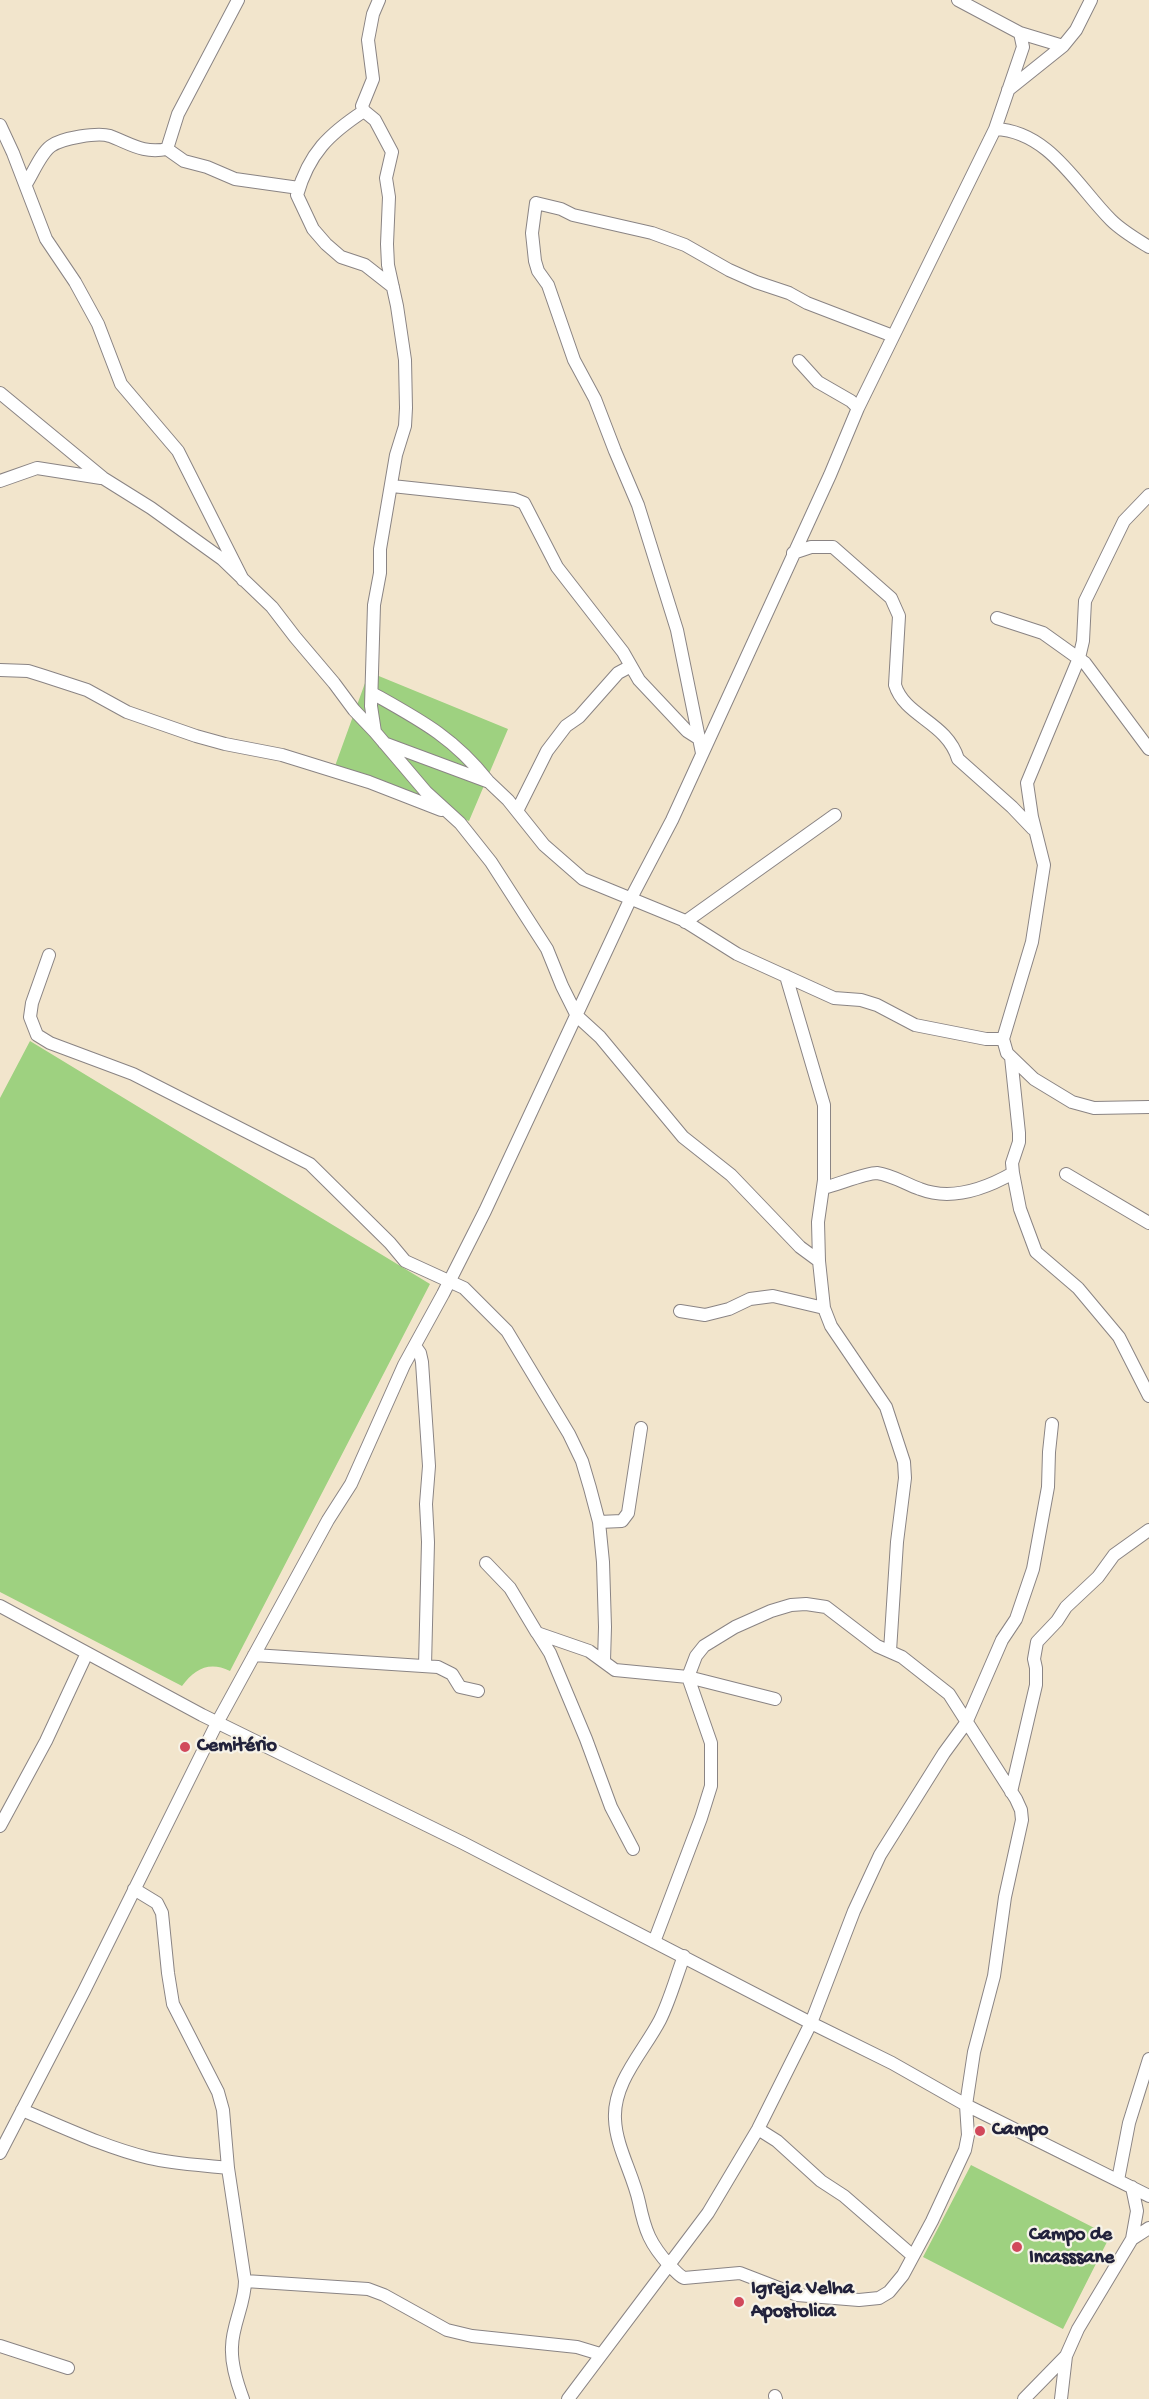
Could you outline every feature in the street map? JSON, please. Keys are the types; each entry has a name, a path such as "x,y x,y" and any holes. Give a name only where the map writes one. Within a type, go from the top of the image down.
{"street":[{"path":"167,149 178,114 238,0"},
{"path":"375,732 372,693 374,605 380,573 380,549 396,455 405,426 406,408 405,360 388,265 389,197 386,177 392,152 375,120 364,111 362,106 373,78 368,40 373,14 379,0"},
{"path":"958,0 1020,33 1063,46"},
{"path":"1008,90 1063,46 1076,30 1091,0"},
{"path":"2,2146 135,1889 217,1723 328,1520 351,1484 390,1396 450,1280 578,1016 630,900 672,820 858,408 995,129 1023,47 1020,33"},
{"path":"364,111 336,129 322,145 308,166 297,195 302,209 326,244 341,257 365,265 393,287"},
{"path":"0,125 26,184 46,239 75,282 98,324 121,384 178,451 243,580"},
{"path":"995,129 1015,131 1026,136 1054,156 1113,222 1149,247"},
{"path":"26,184 52,145 98,133 153,152 167,149 184,161 235,178 299,188"},
{"path":"702,753 677,630 638,505 595,399 574,360 548,285 538,271 532,233 536,203 561,209 573,215 652,233 685,245 729,270 756,282 789,293 807,303 893,336"},
{"path":"799,361 818,382 858,408"},
{"path":"0,393 103,478 222,559 283,619 295,637 384,743 389,752 445,811 460,823 485,855 547,949 562,986 578,1016 600,1037 683,1137 731,1175 800,1247 819,1261"},
{"path":"0,481 37,468 103,478"},
{"path":"392,486 514,499 524,503 557,567 639,680 687,731 698,738"},
{"path":"1149,495 1124,521 1085,601 1083,641 1079,658 1027,783 1028,800 1044,865 1032,942 1003,1039 1005,1050 1011,1057 1034,1079 1061,1096 1083,1106 1094,1108 1149,1107"},
{"path":"801,535 811,547"},
{"path":"793,553 811,547 833,547 891,598 899,615 895,685 898,696 906,705 937,727 955,751 958,759 1035,830"},
{"path":"997,618 1043,633 1086,663 1149,749"},
{"path":"517,811 547,751 566,726 579,717 618,673 631,666"},
{"path":"0,670 28,671 45,675 87,690 127,712 196,736 316,765 445,811"},
{"path":"372,693 439,732 517,811 544,845 584,879 630,900 657,908 685,922 736,954 834,998 861,1000 877,1005 915,1025 976,1038 1003,1039"},
{"path":"384,743 489,782"},
{"path":"685,922 835,815"},
{"path":"49,955 32,1003 30,1017 37,1035 50,1043 133,1074 310,1164 390,1242 405,1261 464,1288 507,1331 569,1434 582,1461 598,1522 605,1627 604,1661"},
{"path":"786,976 824,1105 823,1188 818,1222 824,1308 836,1334 886,1407 904,1462 890,1651"},
{"path":"1011,1057 1019,1133 1019,1142 1012,1163 1013,1173 1020,1209 1036,1252 1078,1288 1119,1337 1149,1396"},
{"path":"823,1188 873,1173 885,1174 935,1195 946,1195 994,1184 1013,1173"},
{"path":"1066,1174 1149,1222"},
{"path":"680,1311 705,1315 750,1299 773,1296 824,1308"},
{"path":"415,1346 422,1362 429,1466 426,1504 428,1542 425,1666"},
{"path":"568,2399 708,2213 758,2129 811,2024 854,1911 880,1855 944,1753 966,1723 1002,1640 1016,1619 1033,1569 1048,1487 1052,1424"},
{"path":"598,1522 622,1521 628,1513 641,1428"},
{"path":"1011,1792 1036,1685 1034,1659 1037,1642 1057,1621 1066,1607 1098,1577 1114,1555 1149,1530"},
{"path":"486,1563 510,1588 550,1653 586,1738 611,1808 633,1849"},
{"path":"654,1942 711,1786 711,1743 688,1677 696,1656 717,1637 771,1611 791,1605 806,1604 826,1607 877,1646 902,1657 949,1694 1011,1792 1021,1810 1022,1820 1005,1897 994,1976 974,2052 966,2105 968,2135 965,2150 932,2222 903,2275 889,2292 879,2298 859,2300 797,2295 740,2273 689,2279 680,2276 656,2252 647,2235 635,2183 616,2131 614,2116 618,2097 637,2054 660,2020 684,1956"},
{"path":"0,1606 217,1723 463,1842 811,2024 892,2063 966,2105 1149,2196"},
{"path":"537,1632 589,1651 615,1670 688,1677 775,1699"},
{"path":"0,1826 46,1741 87,1653"},
{"path":"254,1655 378,1665 425,1666 446,1670 453,1674 460,1687 478,1691"},
{"path":"135,1889 157,1903 162,1913 173,2004 218,2092 223,2110 228,2168 245,2281 245,2291 232,2346 234,2365 243,2399"},
{"path":"1118,2180 1128,2123 1149,2059"},
{"path":"22,2110 72,2133 148,2158 228,2168"},
{"path":"758,2129 777,2141 821,2181 844,2196 913,2256"},
{"path":"1061,2399 1066,2356 1083,2320 1132,2239 1137,2211 1132,2187"},
{"path":"1132,2239 1149,2228"},
{"path":"245,2281 368,2289 384,2295 447,2330 472,2336 577,2346 600,2354"},
{"path":"0,2346 68,2368"},
{"path":"1024,2399 1066,2356"}],"green space":[{"path":"369,672 508,729 469,821 335,766"},
{"path":"30,1041 430,1284 230,1671 215,1667 203,1668 192,1675 182,1686 0,1592 0,1098"},
{"name":"Campo de Incasssane","path":"971,2165 1110,2236 1063,2329 923,2257"}],"place":[{"name":"Cemitério","path":"185,1747"},
{"name":"Campo","path":"980,2131"},
{"name":"Campo de Incasssane","path":"1017,2247"},
{"name":"Igreja Velha Apostolica","path":"739,2302"}]}
